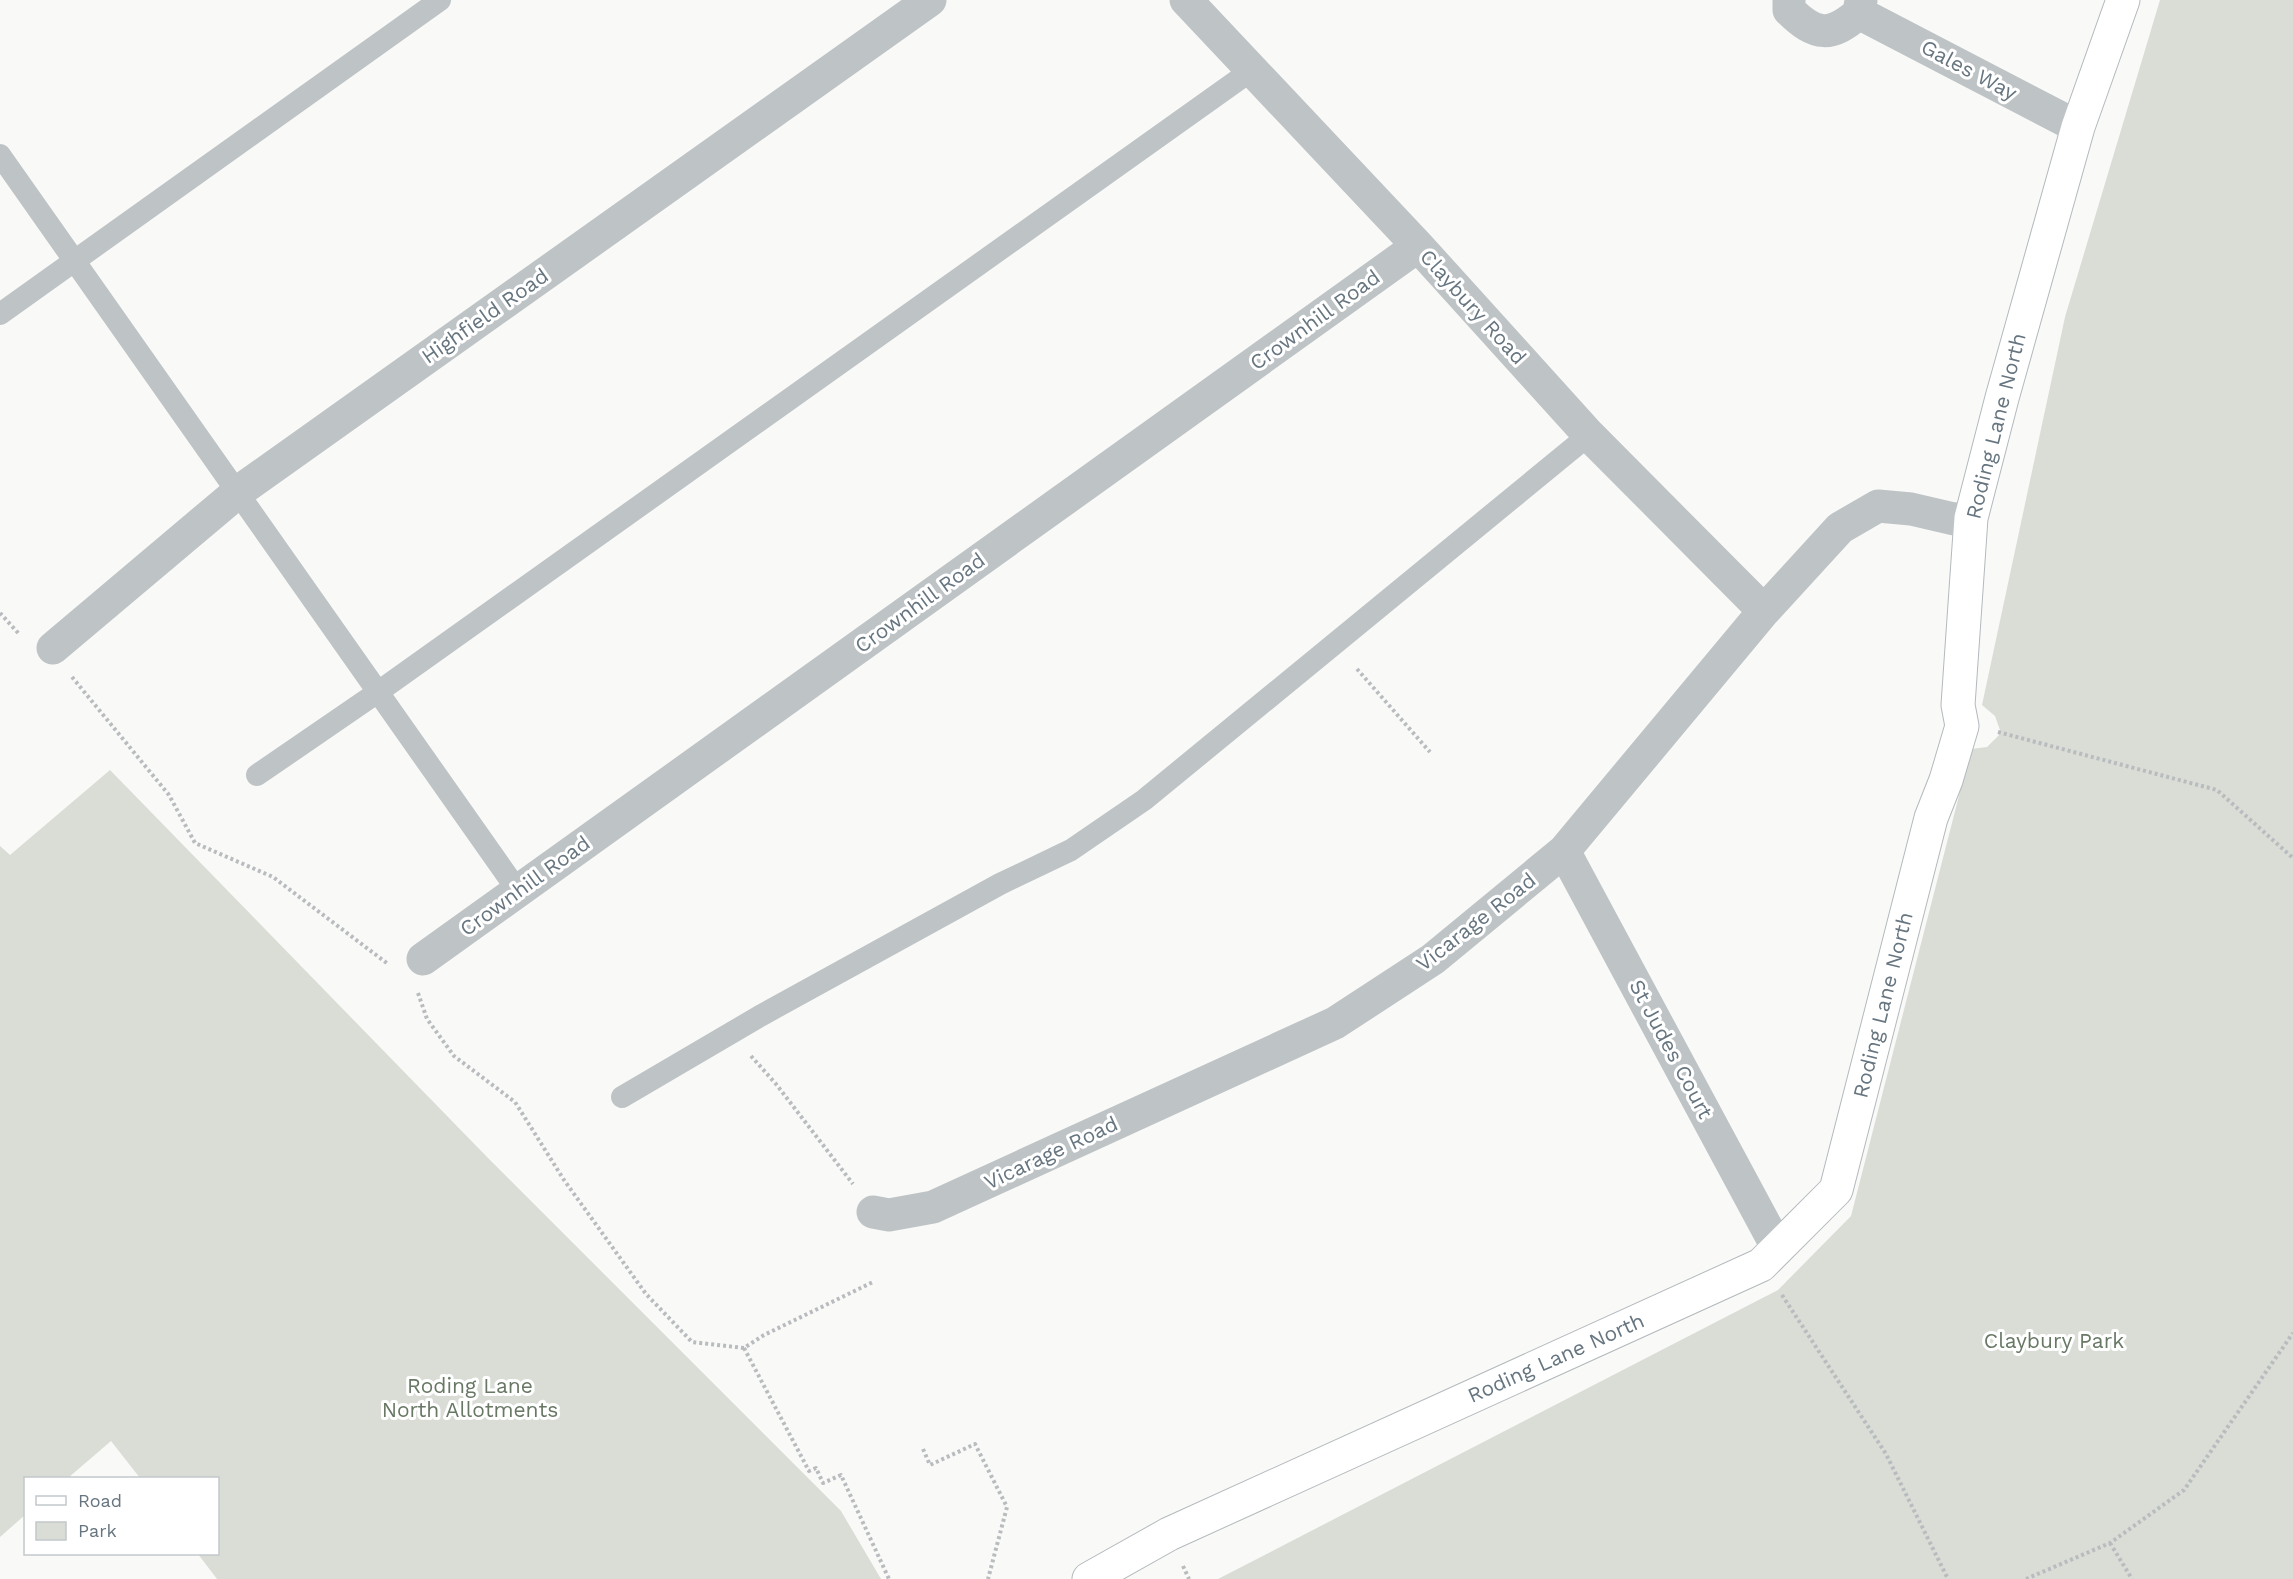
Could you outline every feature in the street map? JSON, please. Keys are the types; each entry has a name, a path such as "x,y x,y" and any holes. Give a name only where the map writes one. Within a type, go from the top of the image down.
{"street":[{"name":"Highfield Road","path":"50,655 238,492 930,0"},
{"name":"Claybury Road","path":"1186,0 1418,246 1589,435 1764,611"},
{"name":"Gales Way","path":"1789,0 1789,10 1805,26 1828,32 1845,25 1860,6 2078,127"},
{"name":"Roding Lane North","path":"1089,1579 1169,1534 1769,1256 1836,1190 1930,818 1946,780 1962,726 1958,705 1971,518 2078,127 2122,0"},
{"name":"Crownhill Road","path":"411,971 518,891 1418,246"},
{"name":"Vicarage Road","path":"873,1212 889,1215 933,1207 1335,1023 1433,959 1564,851 1764,611 1840,528 1878,506 1911,509 1954,519 1971,518"},
{"name":"St Judes Court","path":"1564,851 1769,1256"}],"lane":[{"path":"0,315 440,0"},
{"path":"257,776 1251,70"},
{"path":"0,155 518,891"},
{"path":"622,1097 730,1034 1000,884 1071,850 1144,800 1589,435"}],"path":[{"path":"0,614 50,655 169,795 195,843 273,878 411,971 427,1019 454,1056 515,1102 564,1180 646,1294 692,1342 744,1348 764,1335 873,1282"},
{"path":"1357,669 1430,752"},
{"path":"1962,726 2001,733 2217,790 2293,858"},
{"path":"730,1034 776,1084 873,1212"},
{"path":"1769,1256 1886,1454 1948,1579"},
{"path":"2026,1579 2110,1543 2184,1490 2293,1333"},
{"path":"744,1348 808,1471 816,1468 823,1483 841,1475 889,1579"},
{"path":"923,1449 930,1465 975,1444 1007,1507 988,1579"},
{"path":"2110,1543 2132,1579"}],"green space":[{"name":"Claybury Park","path":"2160,0 2293,0 2293,1579 1218,1579 1778,1290 1851,1216 1971,749 1987,747 2001,733 1995,716 1982,705 2065,317"},
{"name":"Roding Lane North Allotments","path":"110,770 488,1158 841,1511 881,1579 217,1579 199,1555 219,1555 219,1477 139,1477 111,1441 69,1477 24,1477 24,1516 0,1537 0,846 10,855"}]}
